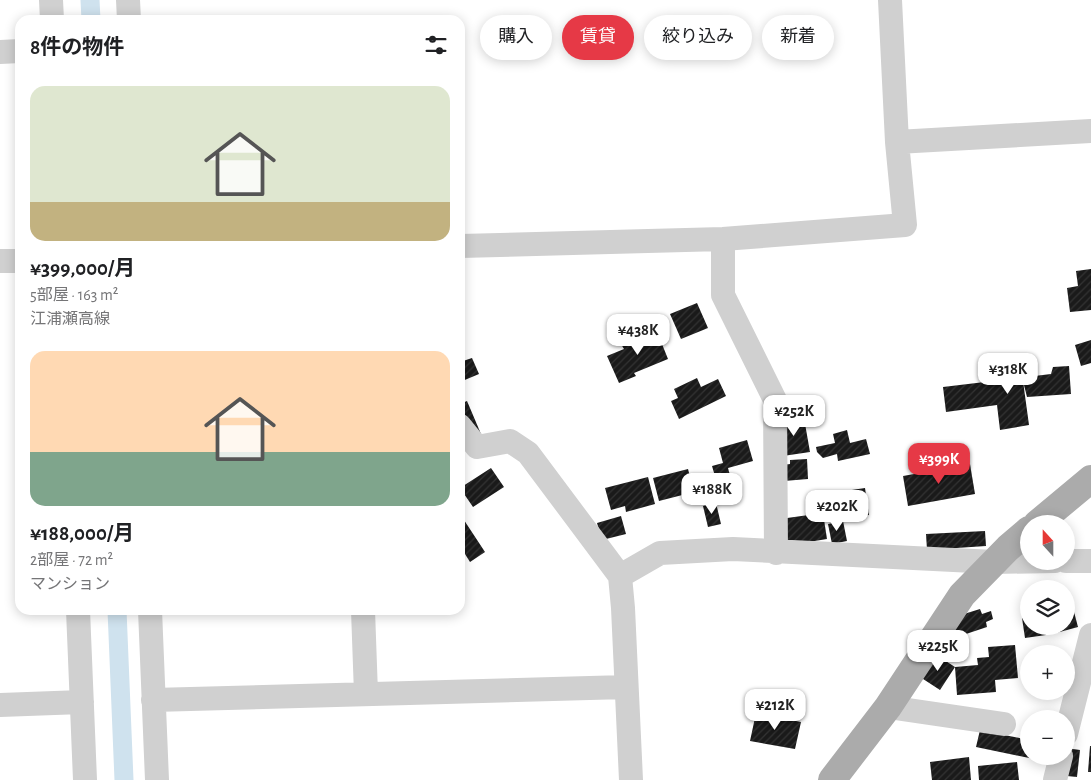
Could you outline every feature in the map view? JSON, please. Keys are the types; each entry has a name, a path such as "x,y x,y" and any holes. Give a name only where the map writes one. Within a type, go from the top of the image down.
{"main road":[{"path":"1047,515 1091,479"},
{"path":"832,780 888,707 962,596 994,562 1020,538"}],"street":[{"path":"51,0 52,15"},
{"path":"128,0 129,15"},
{"path":"465,246 723,239 905,224 897,142 890,0"},
{"path":"0,52 15,51"},
{"path":"897,142 1091,131"},
{"path":"723,239 723,295 775,400 776,553"},
{"path":"0,261 15,261"},
{"path":"465,432 477,447 510,441 528,453 620,576 631,780"},
{"path":"620,576 660,553 733,549 776,553 1020,562"},
{"path":"1075,561 1091,561"},
{"path":"78,615 85,780"},
{"path":"150,615 157,780"},
{"path":"363,615 366,694"},
{"path":"1072,710 1091,635"},
{"path":"153,700 626,687"},
{"path":"0,705 82,702"},
{"path":"888,707 1004,724"},
{"path":"1055,780 1059,765"}],"building":[{"path":"1091,269 1091,310 1070,312 1067,288 1078,286 1076,271"},
{"path":"697,303 708,328 681,339 670,314"},
{"path":"656,329 668,359 634,373 636,376 619,383 607,356 624,349 621,344"},
{"path":"1091,340 1091,363 1081,366 1075,345"},
{"path":"472,358 479,374 465,380 465,360"},
{"path":"1069,366 1071,394 1027,397 1023,381 1029,425 1000,430 997,405 946,412 943,387 1051,374 1053,367"},
{"path":"697,378 701,387 718,379 726,396 679,419 671,401 678,398 674,389"},
{"path":"467,401 481,434 465,437 465,402"},
{"path":"804,418 810,452 783,456 777,423"},
{"path":"847,430 850,443 866,439 870,454 838,461 837,454 823,458 817,452 816,447 835,443 833,434"},
{"path":"747,440 753,461 728,468 731,479 717,483 712,466 723,463 719,448"},
{"path":"807,459 808,479 784,481 782,465 790,464 790,460"},
{"path":"970,464 975,494 908,506 903,476"},
{"path":"491,468 504,487 473,507 465,495 465,485"},
{"path":"688,469 694,492 659,501 653,478"},
{"path":"648,477 655,504 626,512 625,506 611,510 605,488"},
{"path":"865,488 869,515 836,520 832,493"},
{"path":"716,503 721,524 708,527 703,506"},
{"path":"823,513 827,539 784,546 780,519"},
{"path":"621,516 626,534 602,540 597,523"},
{"path":"843,521 847,541 832,544 828,524"},
{"path":"465,522 485,552 470,562 465,554"},
{"path":"985,531 986,546 927,550 926,534"},
{"path":"980,609 982,614 991,611 993,619 986,622 987,627 957,637 951,618"},
{"path":"1075,616 1078,627 1075,628"},
{"path":"1025,635 1046,635 1025,638"},
{"path":"1015,645 1018,678 995,680 996,692 957,695 955,667 978,665 977,658 989,657 988,647"},
{"path":"935,654 955,667 940,690 920,677"},
{"path":"756,713 801,722 795,749 750,741"},
{"path":"980,730 1020,738 1020,756 976,747"},
{"path":"1090,746 1091,772 1088,772"},
{"path":"1075,749 1080,750 1077,777 1057,775 1060,765 1075,765"},
{"path":"969,757 971,780 932,780 930,762"},
{"path":"1017,762 1019,780 979,780 978,766"}],"waterway":[{"path":"90,0 91,15"},
{"path":"117,615 124,780"}]}
